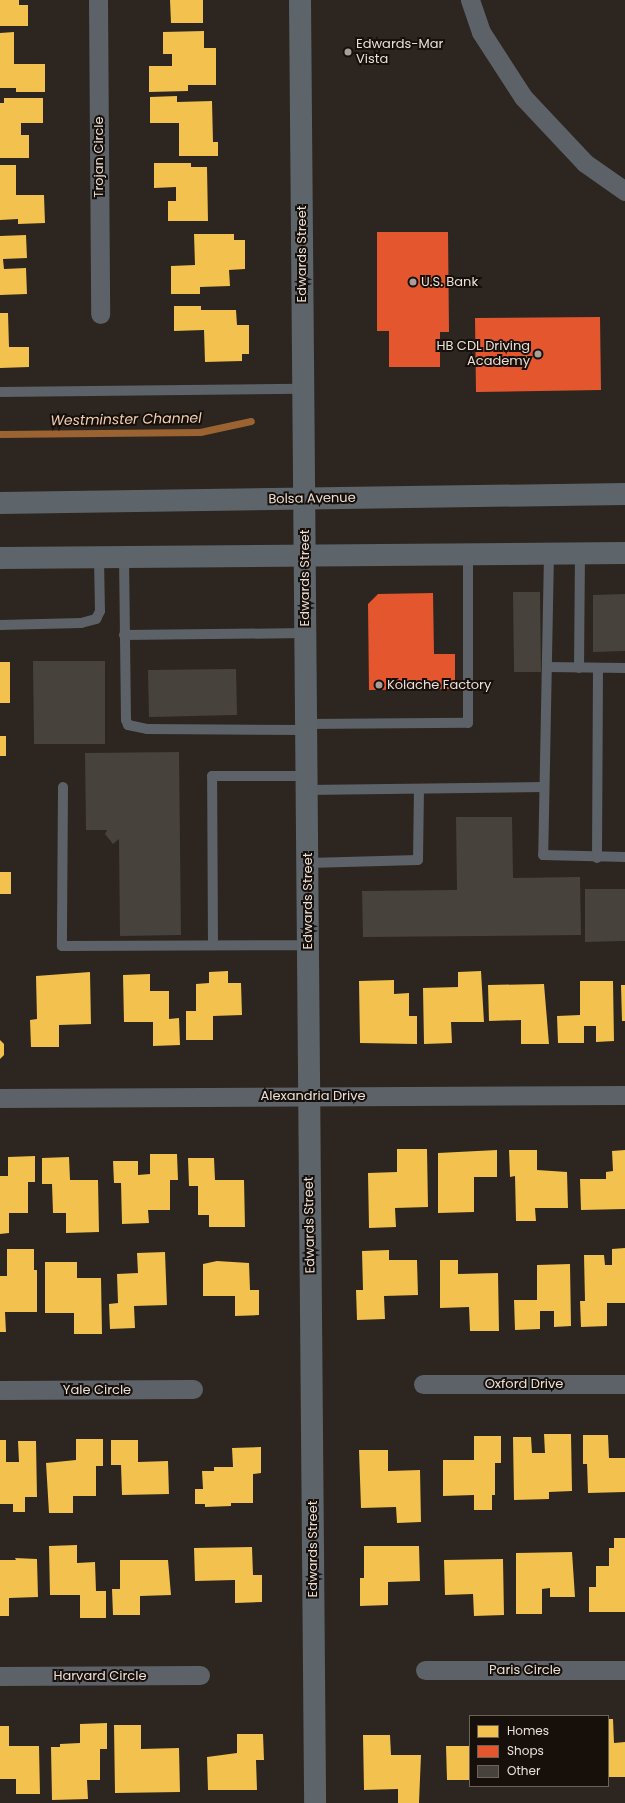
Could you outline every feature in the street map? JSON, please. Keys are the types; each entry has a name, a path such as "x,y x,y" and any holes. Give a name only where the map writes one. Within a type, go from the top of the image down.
{"street":[{"name":"Trojan Circle","path":"98,0 100,314"},
{"name":"Edwards Street","path":"300,0 315,1803"},
{"path":"470,0 481,32 523,97 585,163 625,191"},
{"name":"Bolsa Avenue","path":"0,503 625,494"},
{"path":"0,558 625,553"},
{"name":"Alexandria Drive","path":"0,1098 625,1095"},
{"name":"Oxford Drive","path":"423,1384 625,1384"},
{"name":"Yale Circle","path":"0,1390 193,1389"},
{"name":"Paris Circle","path":"424,1670 625,1670"},
{"name":"Harvard Circle","path":"0,1676 200,1675"}],"lane":[{"path":"0,392 303,389"},
{"path":"579,668 580,553"},
{"path":"124,556 126,720 132,727 306,727 468,722 468,554"},
{"path":"549,554 543,855 597,858 625,857"},
{"path":"0,625 81,623 96,619 100,611 98,557"},
{"path":"124,634 305,632"},
{"path":"547,667 625,668"},
{"path":"597,858 598,668"},
{"path":"213,945 212,776 419,789 544,787"},
{"path":"63,787 62,946 308,945"},
{"path":"308,863 418,860 419,789"}],"building: Homes":[{"path":"0,0 19,0 19,5 28,5 28,26 0,26"},
{"path":"170,0 203,0 203,23 171,23"},
{"path":"204,31 204,48 216,48 216,85 188,85 188,91 149,92 149,66 172,66 172,54 163,54 163,32"},
{"path":"14,32 14,64 45,64 45,92 16,92 16,88 0,88 0,33"},
{"path":"177,96 177,102 212,101 213,142 218,142 218,156 179,156 179,123 150,123 150,97"},
{"path":"4,98 43,98 43,123 21,123 21,135 29,135 29,158 0,158 0,103 4,103"},
{"path":"154,163 191,163 191,167 207,167 208,221 168,221 168,201 176,201 176,187 154,188"},
{"path":"0,165 16,165 16,195 44,195 45,223 18,224 18,219 0,220"},
{"path":"194,234 234,234 234,240 245,240 245,269 229,270 230,286 200,287 200,294 171,294 171,266 195,265"},
{"path":"26,235 27,258 3,259 4,269 26,268 27,294 0,295 0,236"},
{"path":"174,306 201,306 201,310 236,310 237,325 249,325 249,354 242,354 242,361 205,362 204,330 174,331"},
{"path":"0,313 8,313 9,347 29,347 29,367 0,368"},
{"path":"0,662 10,662 10,703 0,703"},
{"path":"0,736 6,736 6,756 0,756"},
{"path":"0,872 11,872 11,894 0,894"},
{"path":"228,971 228,983 241,983 242,1015 213,1016 213,1040 186,1040 186,1011 196,1011 196,984 209,983 209,972"},
{"path":"481,971 484,1022 451,1022 452,1043 424,1044 423,988 458,987 458,972"},
{"path":"90,972 91,1024 59,1025 59,1047 31,1047 30,1020 37,1019 36,976"},
{"path":"150,974 150,991 169,991 169,1019 179,1018 180,1045 153,1046 153,1022 124,1022 123,975"},
{"path":"394,980 394,994 409,993 409,1016 417,1016 417,1044 360,1043 359,981"},
{"path":"580,981 613,981 614,1041 596,1042 596,1026 584,1026 584,1043 558,1043 557,1016 580,1015"},
{"path":"544,984 549,1044 521,1044 521,1020 489,1021 488,985"},
{"path":"621,985 625,985 625,1021 622,1021"},
{"path":"0,1040 4,1044 4,1055 0,1059"},
{"path":"397,1149 427,1149 428,1207 395,1208 396,1227 369,1228 368,1173 397,1172"},
{"path":"497,1150 497,1177 474,1177 474,1212 438,1213 438,1153"},
{"path":"509,1150 537,1150 537,1170 567,1172 568,1208 535,1208 536,1221 516,1221 515,1176 510,1177"},
{"path":"625,1150 625,1209 581,1210 580,1179 606,1179 606,1172 613,1171 612,1151"},
{"path":"150,1154 177,1154 178,1180 170,1180 170,1210 148,1210 149,1223 122,1224 121,1183 114,1183 113,1161 138,1161 138,1175 150,1174"},
{"path":"35,1156 35,1182 28,1182 28,1213 9,1213 9,1233 0,1234 0,1176 8,1176 8,1157"},
{"path":"69,1157 70,1180 98,1180 99,1232 66,1233 66,1213 53,1213 52,1184 42,1184 42,1158"},
{"path":"188,1158 214,1158 215,1180 244,1180 245,1227 209,1227 209,1215 198,1215 198,1186 189,1186"},
{"path":"625,1248 625,1303 607,1303 607,1326 581,1327 580,1301 585,1301 584,1255 604,1255 605,1265 612,1265 612,1249"},
{"path":"7,1249 34,1249 34,1270 37,1270 37,1312 5,1312 6,1332 0,1332 0,1276 7,1276"},
{"path":"389,1250 389,1260 417,1260 418,1295 384,1296 385,1319 357,1320 356,1290 363,1290 362,1251"},
{"path":"165,1252 167,1305 134,1306 135,1328 110,1329 109,1304 118,1303 117,1274 138,1273 137,1253"},
{"path":"440,1260 458,1260 458,1274 498,1273 499,1331 470,1331 469,1307 440,1308"},
{"path":"217,1261 249,1263 250,1290 259,1290 259,1315 235,1316 235,1296 203,1296 203,1264"},
{"path":"45,1262 77,1262 77,1278 101,1278 102,1334 74,1334 74,1313 45,1313"},
{"path":"570,1264 571,1326 554,1327 554,1311 540,1311 540,1329 515,1330 514,1300 537,1300 537,1265"},
{"path":"544,1434 571,1434 572,1491 549,1492 549,1499 514,1500 513,1437 531,1437 532,1453 545,1453"},
{"path":"583,1435 608,1435 609,1458 625,1458 625,1492 588,1493 587,1464 583,1464"},
{"path":"474,1436 501,1436 501,1463 495,1463 495,1495 492,1495 492,1510 474,1510 474,1495 443,1496 443,1460 474,1460"},
{"path":"76,1439 103,1439 103,1466 96,1466 96,1496 73,1496 73,1513 49,1513 46,1463 76,1460"},
{"path":"0,1440 6,1440 6,1462 19,1462 18,1441 36,1441 37,1497 25,1497 25,1512 13,1512 13,1504 0,1504"},
{"path":"111,1440 138,1440 138,1462 168,1461 169,1494 122,1495 121,1465 111,1465"},
{"path":"261,1447 261,1473 253,1474 253,1503 231,1503 231,1506 205,1507 205,1504 195,1504 195,1489 203,1489 202,1471 214,1471 214,1467 233,1467 232,1448"},
{"path":"359,1450 388,1450 388,1471 420,1470 421,1522 397,1523 396,1507 361,1508"},
{"path":"614,1538 625,1538 625,1612 589,1612 589,1587 596,1587 596,1566 609,1566 609,1548 614,1548"},
{"path":"77,1545 77,1563 95,1562 96,1591 106,1591 106,1618 80,1618 80,1595 50,1595 49,1546"},
{"path":"364,1546 419,1546 420,1581 388,1582 388,1605 360,1606 360,1578 364,1578"},
{"path":"252,1547 253,1575 262,1575 262,1602 235,1603 235,1580 195,1581 194,1548"},
{"path":"572,1552 575,1597 550,1597 550,1588 542,1589 542,1614 516,1614 516,1553"},
{"path":"15,1558 37,1559 38,1597 9,1598 9,1616 0,1616 0,1560 16,1560"},
{"path":"503,1559 504,1615 474,1616 473,1594 445,1595 444,1560"},
{"path":"120,1560 168,1560 171,1595 140,1596 140,1615 113,1615 112,1589 120,1589"},
{"path":"609,1719 613,1719 614,1743 625,1742 625,1777 609,1777"},
{"path":"107,1723 107,1749 100,1749 100,1780 87,1780 88,1799 52,1800 51,1747 60,1747 60,1744 80,1743 80,1724"},
{"path":"114,1725 141,1725 141,1749 179,1748 180,1792 115,1793"},
{"path":"0,1726 9,1726 9,1746 39,1746 40,1794 16,1794 16,1779 0,1779"},
{"path":"237,1734 263,1734 264,1760 256,1760 257,1790 208,1790 207,1757 237,1753"},
{"path":"363,1735 390,1735 391,1755 421,1755 419,1803 398,1803 398,1789 364,1790"},
{"path":"446,1746 469,1746 469,1780 447,1780"}],"building: Shops":[{"name":"U.S. Bank","path":"377,232 448,232 449,332 440,332 440,367 389,367 389,331 377,331"},
{"name":"HB CDL Driving Academy","path":"600,317 601,390 476,392 475,318"},
{"path":"433,593 434,654 455,654 455,689 369,690 368,604 378,594"}],"building: Other":[{"path":"513,592 540,592 541,672 514,672"},
{"path":"625,594 625,651 593,652 593,595"},
{"path":"33,661 105,661 105,744 34,744"},
{"path":"236,669 237,715 149,717 148,670"},
{"path":"179,752 181,935 120,936 119,839 113,844 105,834 107,830 86,830 85,753"},
{"path":"456,817 512,817 513,878 580,877 581,935 363,937 362,891 457,890"},
{"path":"585,889 625,889 625,941 585,942"}],"waterway":[{"name":"Westminster Channel","path":"0,434 200,432 251,421"}],"place":[{"name":"Edwards-Mar Vista","path":"348,52"},
{"name":"U.S. Bank","path":"413,282"},
{"name":"HB CDL Driving Academy","path":"538,354"},
{"name":"Kolache Factory","path":"379,685"}]}
